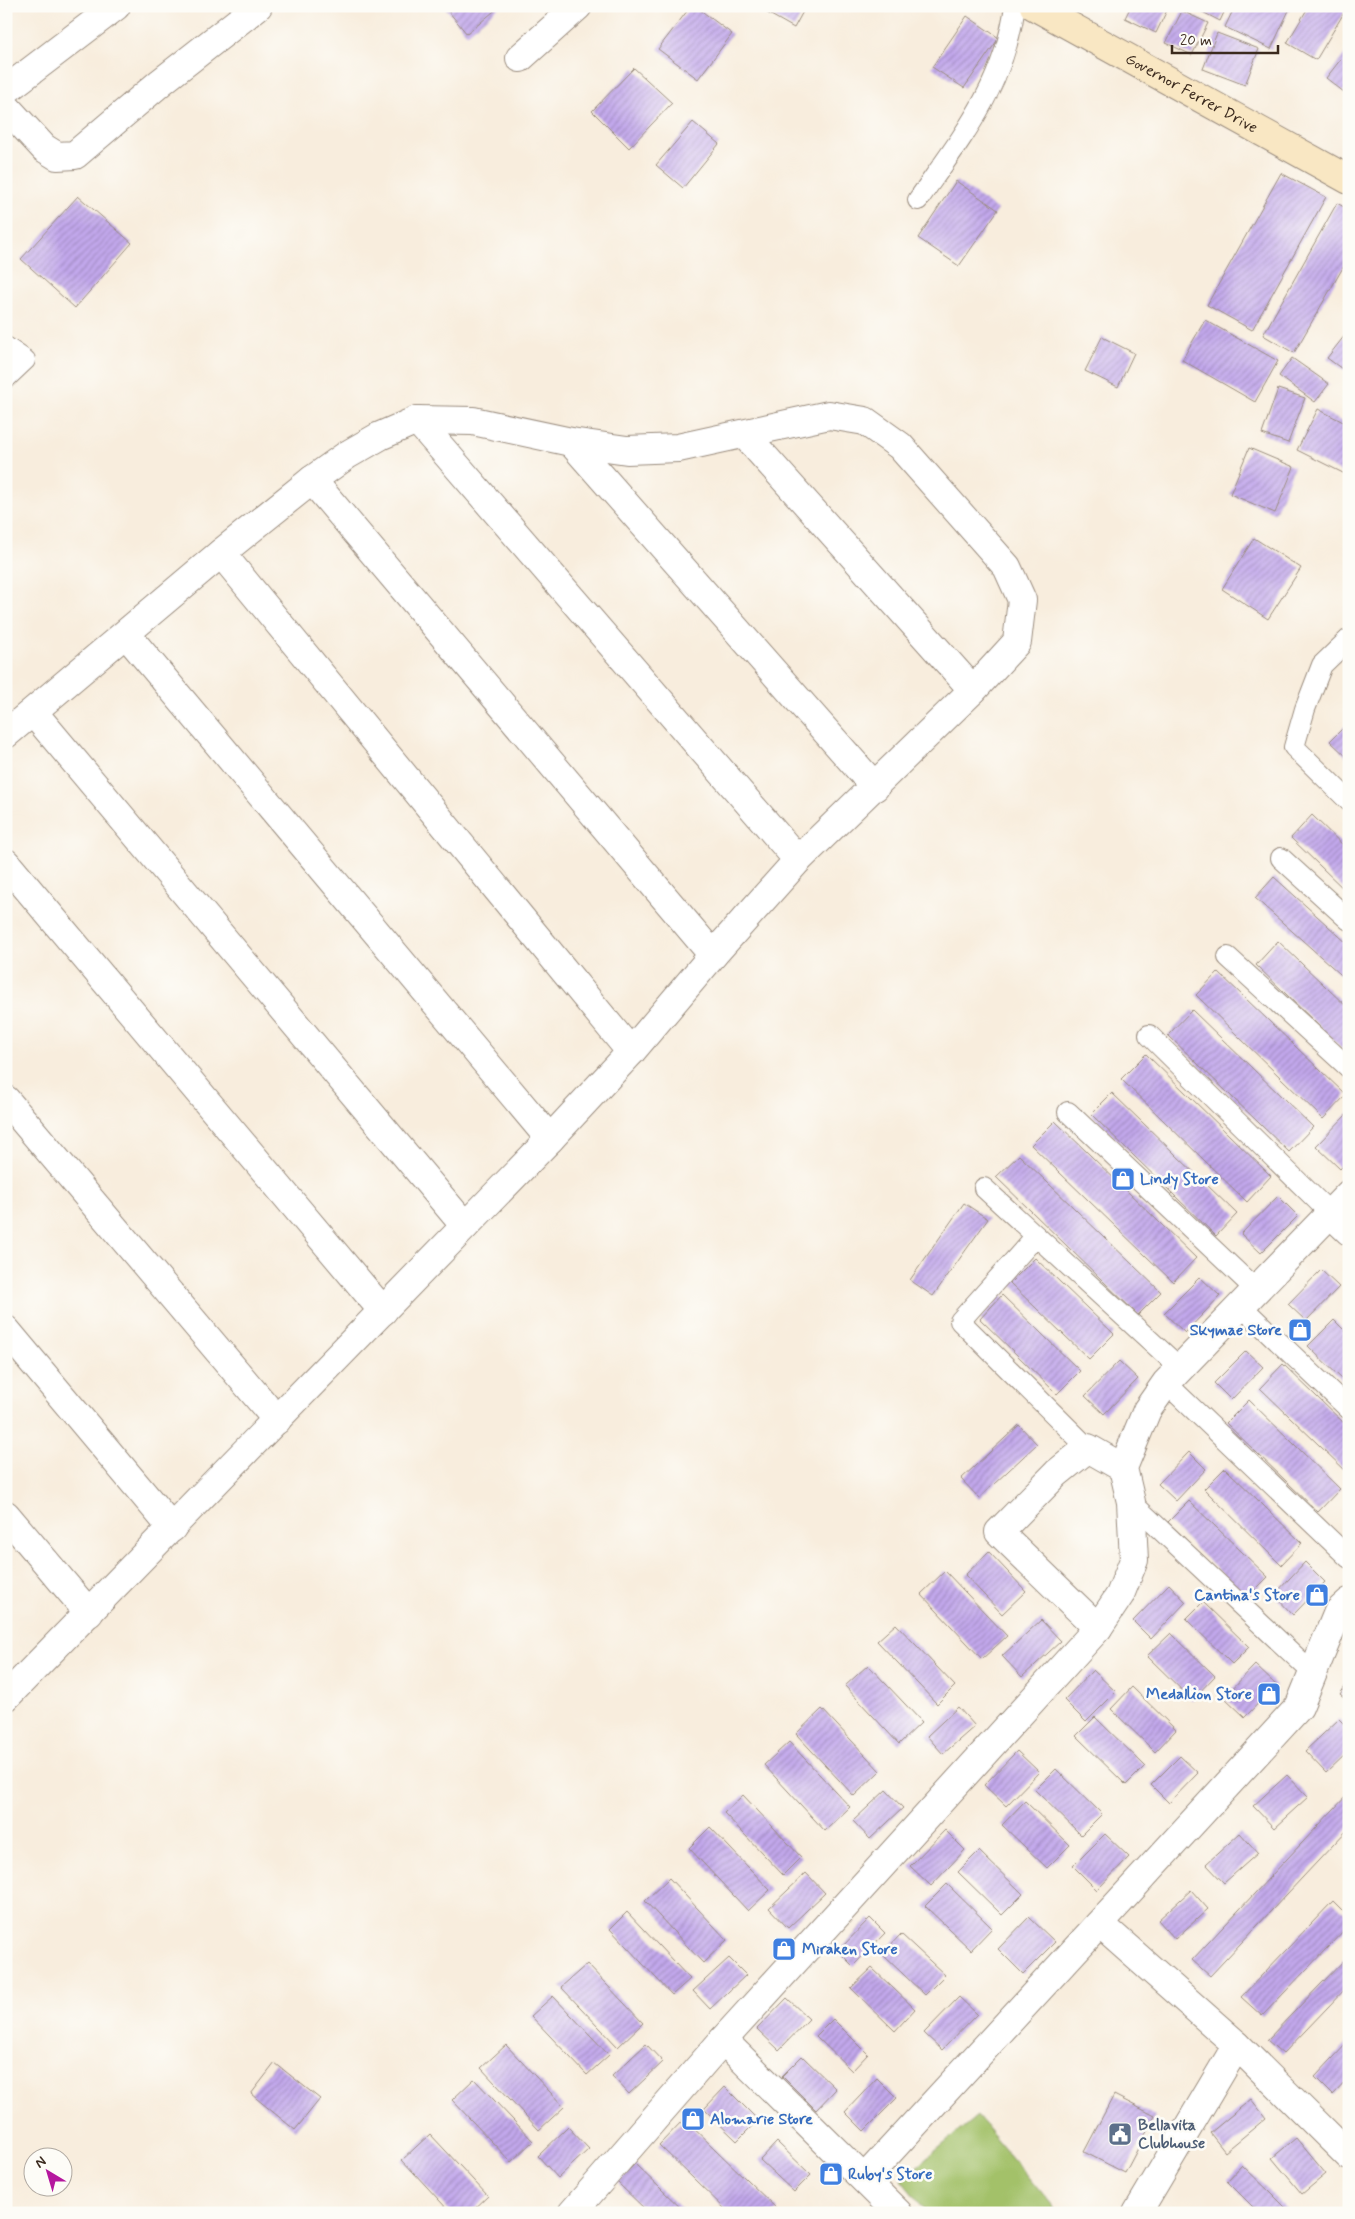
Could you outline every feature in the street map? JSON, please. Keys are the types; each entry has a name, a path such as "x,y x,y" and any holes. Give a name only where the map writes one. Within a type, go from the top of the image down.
{"main road":[{"name":"Governor Ferrer Drive","path":"1034,6 1349,180"}],"street":[{"path":"6,90 116,6"},
{"path":"6,107 44,148 57,156 75,156 161,82 258,6"},
{"path":"520,58 578,6"},
{"path":"6,734 221,553 312,480 346,455 380,436 417,420 474,421 571,442 636,450 678,448 745,435 829,415 865,421 900,446 1007,567 1022,600 1016,642 973,690 798,860 712,955 630,1052 550,1139 7,1695"},
{"path":"417,420 798,860"},
{"path":"745,435 973,690"},
{"path":"571,442 875,787"},
{"path":"312,480 712,955"},
{"path":"221,553 630,1052"},
{"path":"126,634 550,1139"},
{"path":"32,712 465,1226"},
{"path":"6,863 383,1311"},
{"path":"6,1100 277,1420"},
{"path":"572,2213 723,2040 1098,1628 1120,1595 1134,1560 1131,1502 1123,1468 1147,1410 1173,1376 1248,1297 1343,1213"},
{"path":"6,1330 172,1528"},
{"path":"1098,1628 999,1532 1057,1473 1088,1448 1123,1468"},
{"path":"6,1515 88,1613"},
{"path":"865,2178 1299,1707 1338,1612 1349,1602"},
{"path":"1100,1924 1237,2045 1349,2156"},
{"path":"723,2040 865,2178 898,2213"},
{"path":"1137,2213 1237,2045"}],"lane":[{"path":"918,200 975,118 995,80 1012,23 1015,6"},
{"path":"6,347 25,360 6,378"},
{"path":"1349,640 1322,665 1305,709 1294,747 1349,801"},
{"path":"1281,858 1349,920"},
{"path":"1228,957 1349,1068"},
{"path":"1149,1035 1343,1213"},
{"path":"1068,1112 1248,1297 1349,1409"},
{"path":"984,1188 1036,1236 1349,1558"},
{"path":"1036,1236 960,1321 1088,1448"},
{"path":"1131,1502 1313,1673"}],"green space":[{"path":"977,2116 1058,2213 928,2213 901,2180"}],"building":[{"path":"444,6 500,6 467,34"},
{"path":"691,6 695,6 732,34 698,79 658,49"},
{"path":"755,6 806,6 794,28"},
{"path":"1131,6 1169,6 1156,33 1125,18"},
{"path":"1191,6 1227,6 1220,21"},
{"path":"1235,6 1291,6 1271,49 1225,27"},
{"path":"1309,6 1348,6 1316,60 1287,43"},
{"path":"1182,11 1208,23 1192,55 1166,43"},
{"path":"967,16 999,38 964,88 932,67"},
{"path":"1217,33 1259,49 1245,85 1203,69"},
{"path":"1349,49 1349,96 1326,78"},
{"path":"634,68 672,103 629,148 592,111"},
{"path":"693,122 719,144 683,188 656,165"},
{"path":"1281,173 1326,197 1252,330 1207,305"},
{"path":"956,181 998,210 959,266 918,238"},
{"path":"78,196 132,243 75,308 21,259"},
{"path":"1337,203 1349,210 1349,257 1294,353 1263,335"},
{"path":"1205,320 1278,361 1255,402 1182,360"},
{"path":"1349,330 1349,374 1327,358"},
{"path":"1102,337 1134,353 1118,387 1085,371"},
{"path":"1292,358 1329,384 1315,402 1279,376"},
{"path":"1278,389 1305,398 1288,443 1262,434"},
{"path":"1318,409 1349,425 1349,471 1347,475 1297,450"},
{"path":"1249,448 1294,467 1275,513 1230,494"},
{"path":"1254,538 1301,568 1268,619 1222,589"},
{"path":"1349,722 1349,759 1330,741"},
{"path":"1312,815 1349,851 1349,894 1291,838"},
{"path":"1274,877 1349,945 1349,982 1255,898"},
{"path":"1278,941 1349,1009 1349,1055 1256,965"},
{"path":"1218,972 1346,1095 1323,1119 1196,995"},
{"path":"1192,1010 1313,1127 1289,1152 1168,1035"},
{"path":"1146,1054 1271,1176 1247,1202 1121,1079"},
{"path":"1112,1093 1237,1214 1216,1236 1091,1114"},
{"path":"1349,1112 1349,1160 1340,1169 1316,1146"},
{"path":"1055,1121 1196,1258 1173,1282 1031,1145"},
{"path":"1019,1155 1161,1292 1138,1315 996,1177"},
{"path":"1278,1196 1298,1216 1261,1253 1241,1234"},
{"path":"964,1203 988,1219 933,1296 910,1280"},
{"path":"1035,1258 1114,1334 1089,1359 1010,1283"},
{"path":"1321,1270 1339,1287 1306,1321 1288,1304"},
{"path":"1200,1277 1220,1296 1185,1333 1164,1313"},
{"path":"1002,1295 1080,1371 1057,1394 980,1319"},
{"path":"1334,1320 1349,1335 1349,1386 1308,1346"},
{"path":"1246,1351 1263,1367 1231,1400 1214,1383"},
{"path":"1119,1361 1138,1379 1104,1414 1085,1396"},
{"path":"1283,1364 1349,1428 1349,1474 1260,1388"},
{"path":"1249,1400 1340,1489 1318,1512 1226,1423"},
{"path":"1019,1425 1037,1444 979,1498 961,1479"},
{"path":"1189,1452 1206,1469 1176,1501 1158,1484"},
{"path":"1225,1468 1302,1543 1281,1565 1204,1489"},
{"path":"1189,1501 1268,1577 1247,1598 1168,1522"},
{"path":"989,1552 1026,1591 1002,1614 965,1575"},
{"path":"1305,1562 1325,1582 1293,1615 1274,1595"},
{"path":"945,1571 1007,1636 982,1659 921,1594"},
{"path":"1169,1584 1186,1602 1151,1639 1133,1621"},
{"path":"1203,1602 1249,1647 1232,1664 1186,1619"},
{"path":"1041,1620 1061,1641 1022,1677 1002,1656"},
{"path":"896,1624 955,1686 937,1704 877,1641"},
{"path":"1171,1633 1215,1676 1192,1700 1147,1656"},
{"path":"868,1665 922,1722 899,1744 845,1686"},
{"path":"1255,1665 1276,1685 1245,1717 1224,1697"},
{"path":"1093,1670 1116,1692 1086,1722 1064,1700"},
{"path":"1349,1681 1349,1701 1340,1694"},
{"path":"1132,1687 1176,1730 1155,1752 1111,1709"},
{"path":"958,1707 975,1726 943,1754 927,1736"},
{"path":"822,1709 880,1771 854,1796 796,1734"},
{"path":"1095,1717 1145,1766 1126,1785 1076,1736"},
{"path":"1339,1719 1349,1729 1349,1751 1326,1773 1305,1751"},
{"path":"789,1742 850,1807 825,1831 764,1765"},
{"path":"1017,1751 1039,1772 1006,1806 984,1785"},
{"path":"1180,1756 1198,1773 1169,1803 1151,1785"},
{"path":"1056,1769 1102,1814 1081,1835 1035,1790"},
{"path":"1287,1775 1308,1797 1274,1828 1253,1806"},
{"path":"886,1790 903,1808 870,1839 853,1821"},
{"path":"1349,1793 1349,1828 1210,1976 1192,1960"},
{"path":"743,1795 801,1857 783,1875 724,1813"},
{"path":"1025,1801 1070,1845 1047,1868 1002,1825"},
{"path":"710,1827 770,1890 748,1911 689,1848"},
{"path":"945,1830 965,1850 931,1886 910,1866"},
{"path":"1240,1833 1258,1853 1224,1883 1206,1864"},
{"path":"1105,1834 1129,1857 1097,1890 1073,1866"},
{"path":"979,1851 1023,1894 1002,1915 958,1872"},
{"path":"806,1873 825,1893 788,1928 769,1908"},
{"path":"669,1878 727,1940 703,1963 645,1901"},
{"path":"947,1884 992,1928 971,1950 925,1906"},
{"path":"1191,1890 1208,1909 1175,1939 1158,1920"},
{"path":"1333,1901 1349,1917 1349,1925 1262,2016 1241,1997"},
{"path":"627,1912 690,1979 672,1995 610,1929"},
{"path":"1029,1917 1055,1942 1023,1974 998,1949"},
{"path":"870,1918 885,1933 853,1966 838,1951"},
{"path":"901,1934 945,1975 925,1995 882,1954"},
{"path":"1349,1955 1349,1985 1283,2054 1267,2040"},
{"path":"729,1958 746,1975 710,2009 693,1991"},
{"path":"587,1964 643,2023 618,2047 561,1987"},
{"path":"872,1968 915,2009 895,2031 851,1988"},
{"path":"553,1996 609,2055 587,2075 531,2016"},
{"path":"959,1997 977,2014 942,2050 924,2033"},
{"path":"787,1998 809,2019 779,2050 757,2029"},
{"path":"833,2019 868,2054 852,2071 816,2036"},
{"path":"1349,2041 1349,2078 1333,2095 1315,2077"},
{"path":"646,2044 663,2062 629,2094 612,2076"},
{"path":"506,2045 564,2107 539,2130 481,2068"},
{"path":"802,2056 836,2089 816,2110 782,2076"},
{"path":"275,2063 320,2099 295,2130 251,2094"},
{"path":"877,2078 897,2098 864,2131 845,2112"},
{"path":"474,2079 533,2141 511,2162 452,2100"},
{"path":"725,2087 758,2120 737,2141 704,2109"},
{"name":"Bellavita Clubhouse","path":"1114,2095 1155,2116 1125,2173 1084,2152"},
{"path":"1251,2099 1266,2118 1225,2152 1210,2133"},
{"path":"684,2119 778,2210 775,2213 729,2213 659,2145"},
{"path":"568,2127 589,2149 558,2178 538,2156"},
{"path":"430,2134 488,2196 470,2213 451,2213 402,2160"},
{"path":"1296,2138 1326,2174 1302,2194 1272,2158"},
{"path":"777,2142 811,2175 794,2192 760,2160"},
{"path":"635,2164 686,2213 649,2213 617,2182"},
{"path":"1242,2165 1291,2213 1259,2213 1227,2181"}],"place":[{"name":"Lindy Store","path":"1123,1179"},
{"name":"Skymae Store","path":"1300,1330"},
{"name":"Cantina's Store","path":"1317,1595"},
{"name":"Medallion Store","path":"1269,1694"},
{"name":"Miraken Store","path":"784,1949"},
{"name":"Alomarie Store","path":"693,2119"},
{"name":"Bellavita Clubhouse","path":"1120,2134"},
{"name":"Ruby's Store","path":"831,2174"}]}
